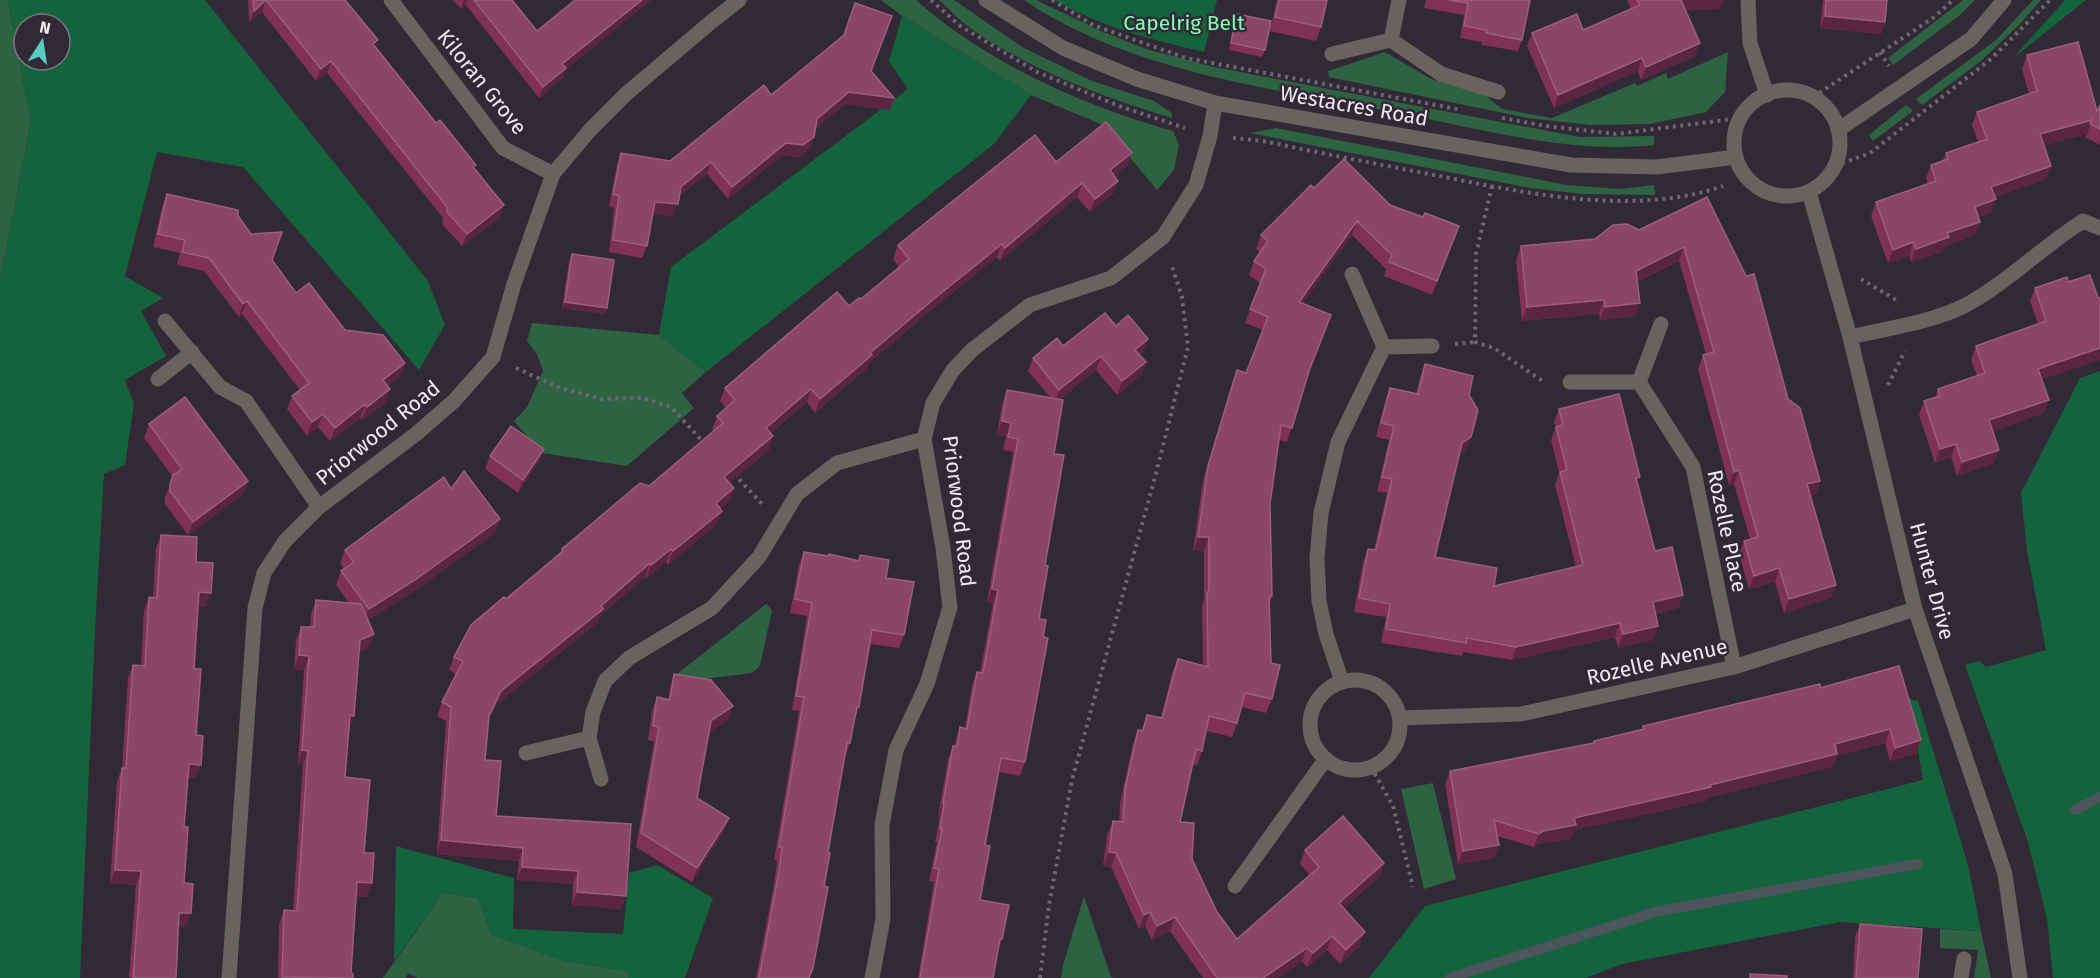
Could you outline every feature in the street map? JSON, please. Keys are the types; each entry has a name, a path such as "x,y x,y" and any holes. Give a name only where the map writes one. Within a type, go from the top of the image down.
{"street":[{"name":"Kiloran Grove","path":"391,0 503,148 553,174"},
{"name":"Priorwood Road","path":"229,978 255,608 264,573 285,541 319,507 416,434 454,401 493,357 514,284 553,174 590,130 626,94 739,0"},
{"name":"Westacres Road","path":"986,0 1063,48 1137,79 1215,103 1571,165 1657,167 1736,157"},
{"path":"1392,40 1399,0"},
{"path":"1748,0 1750,43 1767,95"},
{"path":"1838,130 1971,39 2004,0"},
{"path":"1332,54 1392,40 1441,74 1498,92"},
{"path":"1782,91 1798,92 1813,98 1833,117 1838,130 1840,149 1835,166 1824,181 1809,192 1793,196 1776,195 1760,189 1747,178 1736,157 1734,137 1740,118 1756,100 1767,95 1782,91"},
{"name":"Priorwood Road","path":"872,978 883,919 882,825 896,750 927,684 950,607 943,548 924,439 933,403 953,370 972,350 1030,305 1111,278 1163,237 1196,185 1210,136 1215,103"},
{"name":"Hunter Drive","path":"1809,192 1850,337 1916,609 2005,874 2020,978"},
{"path":"1850,337 1936,316 1964,306 1992,289 2083,221 2100,228"},
{"path":"1342,682 1326,634 1319,601 1317,558 1321,513 1338,442 1384,347 1352,274"},
{"path":"165,321 220,387 246,401 319,507"},
{"path":"1570,382 1639,382 1661,324"},
{"path":"1384,347 1432,346"},
{"path":"158,378 192,352"},
{"name":"Rozelle Place","path":"1639,382 1693,467 1734,667"},
{"path":"601,779 589,738 593,712 605,681 629,658 712,608 759,557 797,494 837,463 924,439"},
{"name":"Rozelle Avenue","path":"1400,718 1521,714 1734,667 1916,609"},
{"path":"1358,680 1375,684 1388,693 1397,707 1400,718 1400,734 1394,749 1384,761 1362,771 1346,770 1325,760 1315,748 1310,732 1312,709 1321,695 1333,685 1342,682 1358,680"},
{"path":"526,753 589,738"},
{"path":"1235,886 1325,760"},
{"path":"1961,978 1964,959"}],"path":[{"path":"1052,0 1093,25 1186,58 1466,111"},
{"path":"1813,98 1933,18 1953,0"},
{"path":"1835,166 1870,153 1930,107 1991,59 2050,0"},
{"path":"1500,117 1546,126 1616,134 1740,118"},
{"path":"1492,186 1476,254 1475,342 1494,348 1556,390 1570,382"},
{"path":"1040,978 1049,905 1072,780 1188,347 1182,297 1163,237"},
{"path":"493,357 560,388 591,397 643,398 671,407 710,448"},
{"path":"733,473 780,522"},
{"path":"1371,766 1393,806 1413,887"}],"green space":[{"path":"0,0 8,0 12,21 12,72 22,72 31,122 0,281"},
{"path":"8,0 205,0 428,281 445,325 419,370 243,167 157,152 125,276 163,298 141,311 166,356 125,380 134,404 125,465 104,474 80,978 0,978 0,281 31,122 22,72 72,72 72,12 12,12 12,21"},
{"path":"881,0 916,0 973,44 1037,80 1105,109 1173,131 1179,145 1174,170 1157,190 1103,125 1031,95 902,16"},
{"path":"939,0 954,0 1024,48 1092,81 1154,101 1172,113 1172,118 1119,101 1042,70 970,28"},
{"path":"1024,0 1036,0 1101,31 1146,49 1214,67 1580,137 1654,136 1654,145 1591,146 1528,139 1207,75 1111,46 1066,25"},
{"name":"Capelrig Belt","path":"1055,0 1217,0 1204,52 1108,25"},
{"path":"1963,0 1975,0 1960,15 1893,65 1888,58"},
{"path":"2033,0 2041,0 2019,25 1981,61 1922,105 1916,99 1996,40"},
{"path":"2065,0 2086,0 2012,59"},
{"path":"902,16 1031,95 994,144 706,372 659,335 671,267 908,89 889,61"},
{"path":"1385,52 1431,79 1482,93 1502,109 1552,118 1635,83 1637,86 1666,73 1668,79 1728,52 1725,92 1706,112 1650,124 1591,125 1527,118 1329,77 1328,71"},
{"path":"1906,105 1913,111 1873,141 1869,135"},
{"path":"1276,128 1567,185 1621,189 1654,185 1655,195 1583,194 1530,188 1250,133"},
{"path":"532,323 659,335 706,372 682,393 694,408 627,466 542,453 514,421 527,407 543,371 537,354 527,341"},
{"path":"2100,371 2100,978 2053,978 2047,919 2028,842 1965,665 1979,661 1986,667 2046,650 2027,551 2021,493 2080,378"},
{"path":"766,604 772,610 761,661 759,667 752,673 696,680 677,674"},
{"path":"1909,699 1918,701 1968,865 1981,931 1840,922 1622,964 1586,978 1369,978 1425,906 1923,780"},
{"path":"1433,783 1456,879 1424,889 1401,789"},
{"path":"396,846 514,878 513,929 623,934 629,873 657,865 713,898 685,978 628,978 629,971 564,961 491,934 478,898 443,893 394,961"},
{"path":"443,893 478,898 491,934 564,961 630,971 628,978 417,978 408,973 406,978 383,978"},
{"path":"1084,896 1111,977 1113,978 1061,978"},
{"path":"1940,929 1981,931 1991,978 1974,978 1978,950 1940,948"}],"building":[{"path":"253,0 266,0 254,11"},
{"path":"266,0 345,0 378,40 373,44 436,123 440,120 476,165 473,167 504,205 467,234 447,212 447,207 331,61 321,69"},
{"path":"474,0 512,0 537,31 575,0 642,0 562,64 566,68 543,87"},
{"path":"1279,0 1327,0 1321,27 1275,17"},
{"path":"1449,0 1530,0 1522,40 1464,26 1468,3"},
{"path":"1637,0 1681,0 1700,43 1646,67 1642,58 1558,95 1532,33 1577,14 1583,30 1640,5"},
{"path":"1826,0 1887,0 1885,22 1825,16"},
{"path":"855,3 892,16 871,71 894,98 849,92 817,119 814,137 803,145 786,143 732,187 711,162 681,187 678,204 655,202 647,246 613,240 619,196 613,194 621,153 670,161 764,85 771,95 844,35"},
{"path":"1237,14 1271,21 1265,50 1231,43"},
{"path":"2078,42 2097,111 2100,106 2100,129 2090,124 2092,120 2040,134 2051,166 1991,187 1996,199 1975,207 1980,222 1947,233 1949,237 1916,249 1913,242 1893,250 1876,202 1936,181 1931,165 1948,159 1946,153 1987,139 1977,112 2037,91 2027,55"},
{"path":"1106,122 1132,153 1110,170 1118,181 1095,199 1082,183 1005,248 1002,244 935,298 820,399 811,389 766,428 773,436 724,477 734,488 716,503 722,511 673,551 671,549 651,565 650,563 601,606 603,609 501,691 489,716 485,760 501,761 496,816 631,824 626,896 577,892 578,871 522,867 523,848 441,840 451,707 442,702 463,661 454,657 471,625 504,597 506,599 640,483 649,486 723,423 717,416 735,400 725,388 837,292 849,306 859,298 861,299 909,259 898,245 1035,135 1056,162"},
{"path":"1344,159 1390,205 1423,217 1425,213 1459,226 1437,281 1389,262 1392,255 1357,221 1299,302 1331,315 1309,371 1292,428 1281,425 1270,504 1272,596 1269,597 1271,663 1280,665 1272,699 1245,693 1237,723 1209,716 1202,751 1196,749 1180,822 1194,823 1192,859 1217,912 1237,939 1319,867 1305,850 1343,816 1384,863 1339,903 1365,932 1346,950 1332,936 1313,953 1307,948 1263,978 1217,978 1175,917 1157,926 1150,912 1144,915 1116,853 1109,852 1113,821 1123,822 1125,789 1138,730 1143,731 1147,715 1162,718 1178,659 1208,667 1209,537 1198,537 1208,466 1237,370 1246,373 1268,317 1250,309 1266,269 1254,261 1268,241 1261,235 1311,185 1314,188"},
{"path":"167,194 238,210 238,216 251,234 282,232 272,260 296,293 309,283 345,330 383,335 405,363 383,380 390,389 367,407 365,404 335,428 323,414 312,422 292,396 309,383 247,301 243,304 209,258 182,252 185,240 158,234"},
{"path":"1707,197 1746,276 1754,274 1788,399 1800,408 1820,481 1807,484 1836,585 1789,599 1779,568 1754,576 1744,541 1758,537 1739,470 1734,472 1703,355 1714,352 1684,247 1636,271 1640,303 1605,307 1604,300 1527,307 1521,246 1595,239 1613,225 1627,224 1639,230"},
{"path":"572,254 614,260 607,308 565,302"},
{"path":"2090,275 2098,298 2100,298 2100,348 2038,369 2049,400 1989,420 1999,450 1962,462 1956,444 1940,449 1924,401 1940,396 1938,389 1985,373 1976,346 2046,321 2035,288 2067,277 2068,282"},
{"path":"1105,313 1116,326 1128,315 1148,339 1135,350 1146,362 1122,381 1101,356 1059,390 1033,358 1057,338 1063,346"},
{"path":"1425,364 1473,376 1469,395 1478,410 1471,437 1462,443 1435,557 1497,568 1494,586 1583,565 1560,472 1567,470 1556,427 1563,425 1559,409 1619,394 1640,477 1636,478 1655,551 1672,547 1683,595 1653,602 1658,626 1623,634 1620,623 1516,647 1467,638 1466,643 1386,629 1390,604 1359,598 1368,549 1376,550 1392,479 1382,477 1394,426 1381,423 1390,388 1418,394"},
{"path":"1007,390 1063,400 1054,454 1064,455 1045,565 1048,566 1039,619 1046,620 1043,637 1048,638 1025,762 1001,758 985,845 990,846 980,900 1009,905 993,978 920,978 939,869 934,868 942,829 940,828 943,803 953,746 957,747 960,727 967,729 977,672 983,673 998,590 992,589 1018,439 1008,437 1011,423 1002,421"},
{"path":"185,397 248,481 193,522 170,491 173,475 182,469 149,424"},
{"path":"511,426 544,449 523,480 490,456"},
{"path":"464,471 500,519 415,580 369,609 341,571 354,562 345,550 444,477 451,489"},
{"path":"161,535 197,537 196,562 213,563 211,593 199,592 194,669 201,669 196,735 203,736 201,765 189,764 184,827 188,827 184,883 193,884 191,913 179,913 176,978 133,978 141,871 115,870 122,768 126,768 133,665 145,666 149,597 157,598"},
{"path":"804,552 829,556 829,554 859,561 860,555 889,560 886,578 914,582 904,635 872,630 859,707 857,707 850,743 847,743 828,852 830,853 824,886 828,887 813,968 809,978 759,978 779,871 782,847 779,847 804,697 796,696 812,603 795,599"},
{"path":"316,600 361,604 374,634 360,640 354,716 350,715 345,777 370,780 364,853 374,853 372,883 357,882 351,972 353,978 282,977 284,910 297,911 308,751 302,750 309,656 299,655 301,627 314,627"},
{"path":"1899,666 1921,740 1895,748 1890,729 1835,744 1837,754 1710,785 1711,787 1574,818 1576,825 1543,831 1539,834 1494,820 1499,845 1463,851 1450,771 1594,743 1594,741 1644,729 1643,726 1820,684 1820,688"},
{"path":"674,674 711,680 733,706 711,721 697,798 729,818 697,868 641,833 659,727 653,726 657,697 670,700"},
{"path":"1860,924 1922,929 1918,978 1856,978"},
{"path":"1750,974 1787,976 1787,978 1750,978"}],"waterway":[{"path":"2075,810 2100,797"},
{"path":"1450,978 1655,912 1917,864"}]}
